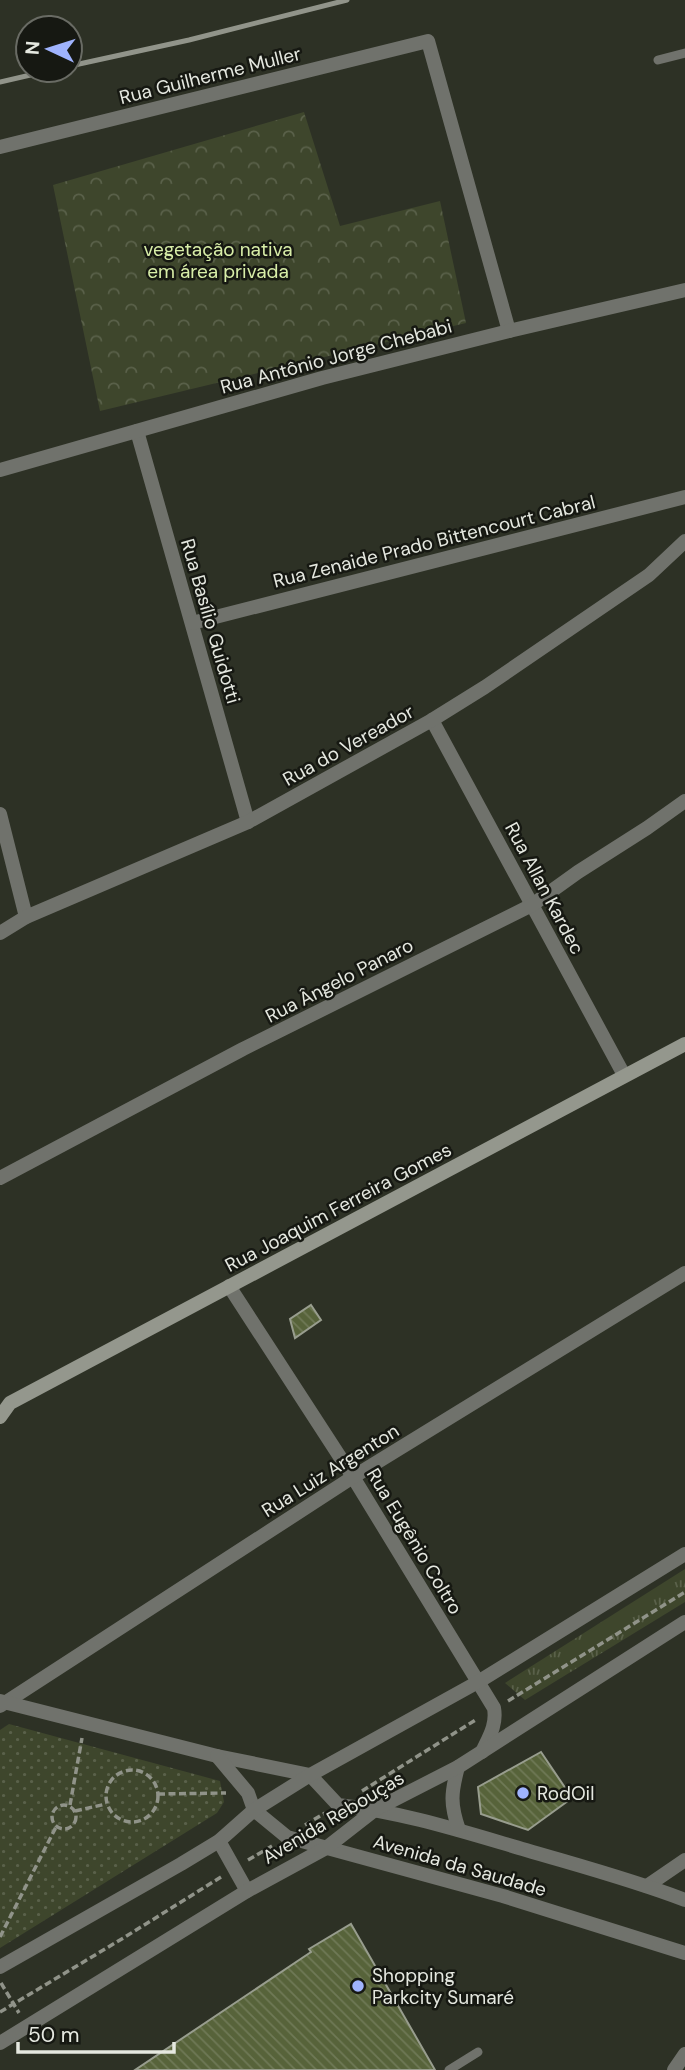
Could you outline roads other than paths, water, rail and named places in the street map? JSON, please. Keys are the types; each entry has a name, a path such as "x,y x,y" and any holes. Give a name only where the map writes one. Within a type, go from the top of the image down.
{"main road":[{"name":"Rua Joaquim Ferreira Gomes","path":"0,1417 5,1402 295,1253 624,1075 684,1046"}],"street":[{"name":"Rua Guilherme Muller","path":"0,147 428,41 509,331"},
{"name":"Rua Antônio Jorge Chebabi","path":"0,470 322,378 685,290"},
{"name":"Rua Basílio Guidotti","path":"137,431 248,822"},
{"name":"Rua Zenaide Prado Bittencourt Cabral","path":"192,623 685,497"},
{"name":"Rua do Vereador","path":"0,933 26,917 248,822 432,720 649,575 685,541"},
{"name":"Rua Allan Kardec","path":"432,720 624,1075"},
{"name":"Rua Ângelo Panaro","path":"0,1178 243,1049 531,905 685,801"},
{"path":"0,814 26,917"},
{"name":"Rua Luiz Argenton","path":"2,1703 353,1477 685,1273"},
{"name":"Rua Eugênio Coltro","path":"229,1286 353,1477 494,1708 496,1718 482,1752"},
{"path":"0,1968 219,1841 254,1811 310,1775 478,1682 685,1554"},
{"name":"Avenida Rebouças","path":"0,2043 247,1891 326,1848 376,1809 458,1767 685,1622"},
{"path":"2,1703 217,1756 310,1775"},
{"path":"217,1756 248,1793 254,1811"},
{"path":"458,1767 452,1791 452,1810 459,1830"},
{"name":"Avenida da Saudade","path":"310,1775 338,1805 376,1809 459,1830 647,1885 685,1900"},
{"name":"Avenida da Saudade","path":"254,1811 287,1836 503,1896 685,1953"},
{"path":"219,1841 247,1891"},
{"path":"647,1885 685,1860"},
{"path":"674,2070 685,2054"}],"lane":[{"path":"658,60 685,53"},
{"path":"449,2070 478,2052"}],"railway":[{"path":"84,63 189,40 347,0"},
{"path":"0,82 14,79"}],"place":[{"name":"RodOil","path":"523,1793"},
{"name":"Shopping Parkcity Sumaré","path":"358,1986"}],"park label":[{"name":"vegetação nativa em área privada","path":"218,260"}]}
